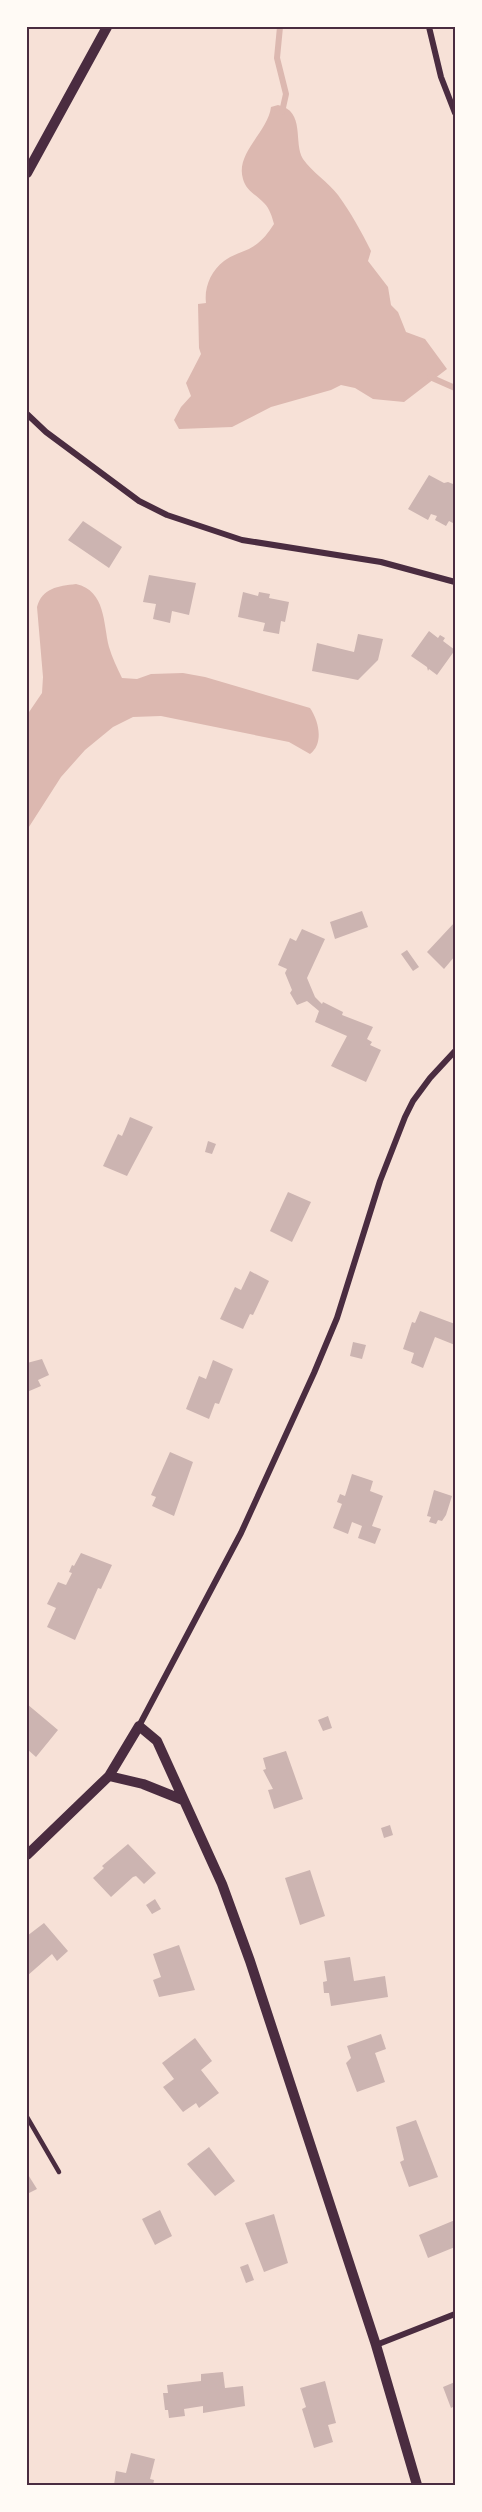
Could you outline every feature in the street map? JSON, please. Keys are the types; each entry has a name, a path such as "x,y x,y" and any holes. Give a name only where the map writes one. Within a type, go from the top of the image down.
{"street":[{"path":"27,173 107,27"},
{"path":"429,27 441,77 455,113"},
{"path":"27,414 46,432 139,501 167,515 242,540 381,562 455,582"},
{"path":"27,1854 110,1776 242,1533 337,1318 380,1181 405,1117 425,1084 455,1051"},
{"path":"139,1726 157,1742 222,1884 250,1961 376,2345 417,2485"},
{"path":"110,1776 143,1784 183,1800"},
{"path":"376,2345 455,2314"}],"lane":[{"path":"27,2117 59,2172"}],"shaded area":[{"path":"278,105 287,108 296,121 303,159 338,195 360,229 371,251 368,261 388,287 391,305 398,312 406,332 425,339 447,369 404,402 373,399 355,388 341,385 271,407 232,427 179,429 174,420 181,407 191,396 186,383 201,354 198,304 206,303 207,285 219,265 257,244 274,224 266,205 247,187 242,169 248,151 269,116 271,107"},
{"path":"76,584 93,593 102,609 109,647 122,678 137,679 151,674 183,673 205,677 310,708 319,732 314,750 310,754 289,742 161,716 133,717 113,727 85,750 61,777 27,830 27,715 42,693 43,677 37,607 43,596 52,589"}],"building":[{"path":"429,475 444,483 453,484 455,524 449,521 446,526 435,520 437,516 431,514 428,520 408,509"},
{"path":"83,521 122,547 109,568 68,540"},
{"path":"149,575 196,583 189,615 172,611 170,623 153,619 156,604 143,602"},
{"path":"243,592 258,596 259,592 270,594 269,598 289,602 285,622 281,621 279,634 263,631 265,623 238,617"},
{"path":"429,631 438,638 440,635 445,638 443,641 455,650 437,675 429,669 428,671 427,667 411,656"},
{"path":"358,634 383,639 378,660 358,680 312,671 317,643 354,652"},
{"path":"362,911 368,927 335,939 330,922"},
{"path":"455,922 455,956 444,969 427,952"},
{"path":"302,929 325,939 307,978 315,997 322,1004 323,1002 343,1012 342,1015 373,1027 367,1039 372,1042 370,1045 381,1050 366,1082 331,1066 347,1036 315,1022 319,1011 307,1001 297,1005 290,993 292,990 285,973 287,969 278,965 290,938 296,941"},
{"path":"407,950 419,967 413,971 401,954"},
{"path":"130,1117 153,1127 127,1176 103,1166 118,1134 122,1136"},
{"path":"208,1141 216,1144 212,1154 205,1152"},
{"path":"288,1192 311,1202 292,1242 270,1231"},
{"path":"250,1271 269,1281 253,1315 250,1314 243,1329 220,1319 235,1287 241,1290"},
{"path":"420,1311 455,1324 455,1345 435,1337 423,1368 411,1363 414,1353 403,1349 412,1322 415,1323"},
{"path":"353,1342 366,1345 362,1359 350,1356"},
{"path":"42,1359 49,1375 38,1380 41,1386 27,1392 27,1363"},
{"path":"213,1360 233,1369 219,1404 215,1403 209,1419 186,1409 199,1376 206,1379"},
{"path":"170,1452 193,1462 174,1516 152,1506 156,1497 151,1495"},
{"path":"352,1474 373,1481 370,1491 383,1496 372,1526 381,1529 375,1544 358,1538 362,1526 352,1522 348,1534 333,1528 342,1504 337,1502 340,1494 345,1496"},
{"path":"434,1490 452,1496 446,1515 436,1524 429,1522 431,1517 427,1516"},
{"path":"81,1553 112,1565 101,1589 98,1588 75,1640 47,1627 56,1608 47,1604 58,1582 66,1585 72,1573 69,1572 72,1565 74,1566"},
{"path":"27,1704 58,1730 36,1757 27,1749"},
{"path":"328,1716 332,1728 323,1731 318,1720"},
{"path":"286,1751 303,1799 274,1809 268,1790 273,1789 263,1770 266,1769 263,1758"},
{"path":"390,1825 393,1835 384,1838 381,1828"},
{"path":"128,1844 156,1873 144,1884 136,1876 133,1877 111,1897 93,1878 104,1868 102,1866"},
{"path":"310,1870 325,1916 300,1925 285,1878"},
{"path":"155,1899 161,1909 152,1914 146,1905"},
{"path":"44,1923 68,1951 57,1961 52,1954 27,1976 27,1936"},
{"path":"179,1945 195,1990 159,1997 153,1980 161,1977 153,1954"},
{"path":"350,1957 354,1981 385,1976 388,1997 331,2006 329,1993 324,1993 323,1982 327,1981 324,1961"},
{"path":"381,2034 386,2049 375,2053 385,2082 357,2092 346,2063 351,2058 347,2046"},
{"path":"195,2038 212,2061 201,2070 219,2093 199,2108 196,2103 183,2112 163,2087 174,2079 162,2063"},
{"path":"416,2120 438,2177 409,2187 400,2162 404,2160 396,2127"},
{"path":"209,2147 235,2181 215,2196 187,2164"},
{"path":"27,2173 37,2189 27,2194"},
{"path":"160,2210 172,2236 155,2245 142,2219"},
{"path":"274,2214 288,2263 264,2272 245,2223"},
{"path":"455,2220 455,2247 428,2258 419,2235"},
{"path":"248,2264 254,2280 246,2283 240,2267"},
{"path":"223,2372 225,2388 243,2386 245,2406 203,2413 203,2406 184,2409 185,2416 169,2418 168,2410 165,2410 163,2393 168,2393 167,2385 201,2381 201,2374"},
{"path":"325,2381 336,2423 328,2425 333,2442 314,2448 302,2409 306,2407 300,2388"},
{"path":"455,2382 455,2406 451,2408 443,2387"},
{"path":"131,2453 155,2459 150,2479 154,2480 153,2485 114,2485 116,2471 126,2473"}],"waterway":[{"path":"280,27 277,58 286,94 282,112"},
{"path":"430,377 455,388"}]}
